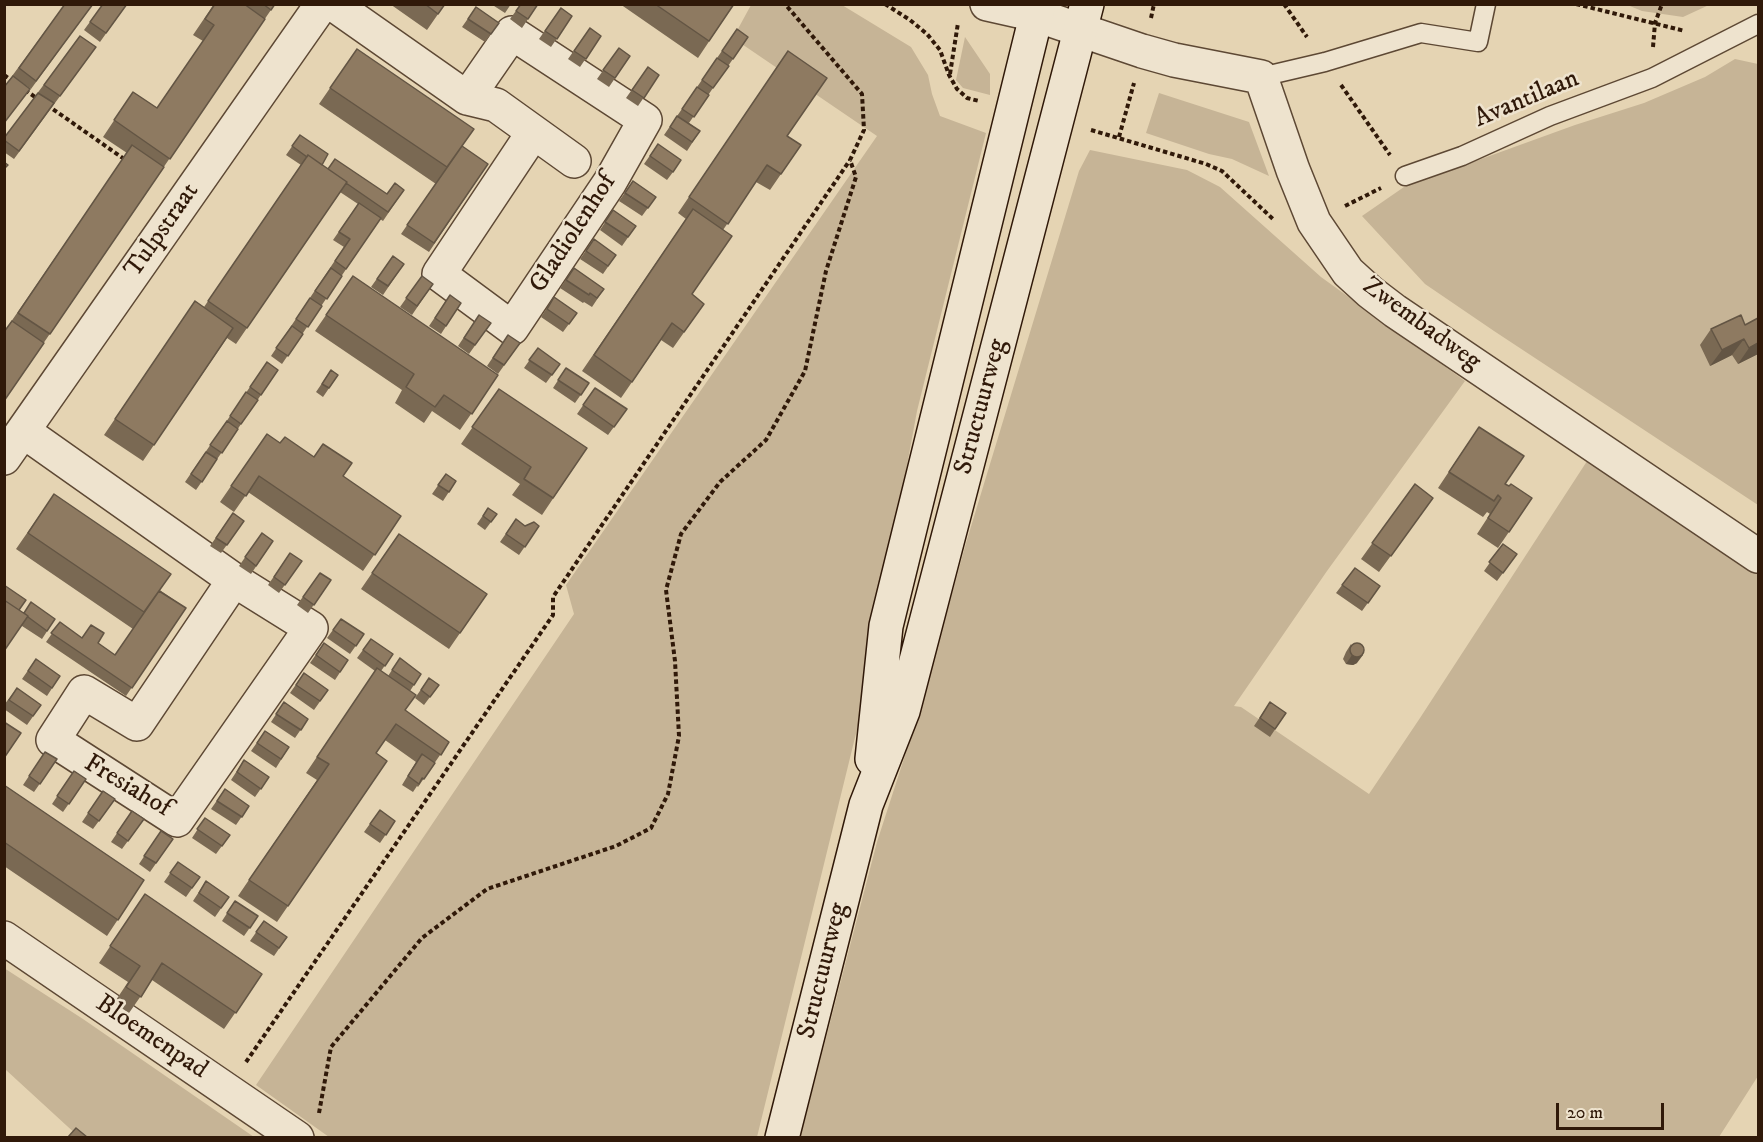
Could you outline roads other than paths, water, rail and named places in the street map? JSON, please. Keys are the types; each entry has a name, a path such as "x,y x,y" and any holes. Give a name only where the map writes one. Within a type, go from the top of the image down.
{"street":[{"name":"Tulpstraat","path":"4,458 322,4"},
{"name":"Gladiolenhof","path":"333,4 467,98 496,105 574,161"},
{"path":"974,10 1038,10 1084,17 1142,51 1174,60 1261,77"},
{"name":"Structuurweg","path":"866,805 886,626 1038,10"},
{"name":"Structuurweg","path":"782,1137 866,805 903,711 1084,17"},
{"name":"Gladiolenhof","path":"467,98 512,33 645,120 610,182 512,328 439,274 533,133"},
{"name":"Zwembadweg","path":"1261,77 1293,170 1314,222 1348,272 1405,318 1758,556"},
{"name":"Fresiahof","path":"22,431 234,580 311,628 177,820 52,740 84,692 137,724 234,580"},
{"name":"Bloemenpad","path":"4,938 226,1090 308,1126"}],"lane":[{"path":"1261,77 1325,62 1420,33 1478,42 1486,4"},
{"name":"Avantilaan","path":"1405,176 1462,156 1550,116 1652,78 1758,24"}]}
